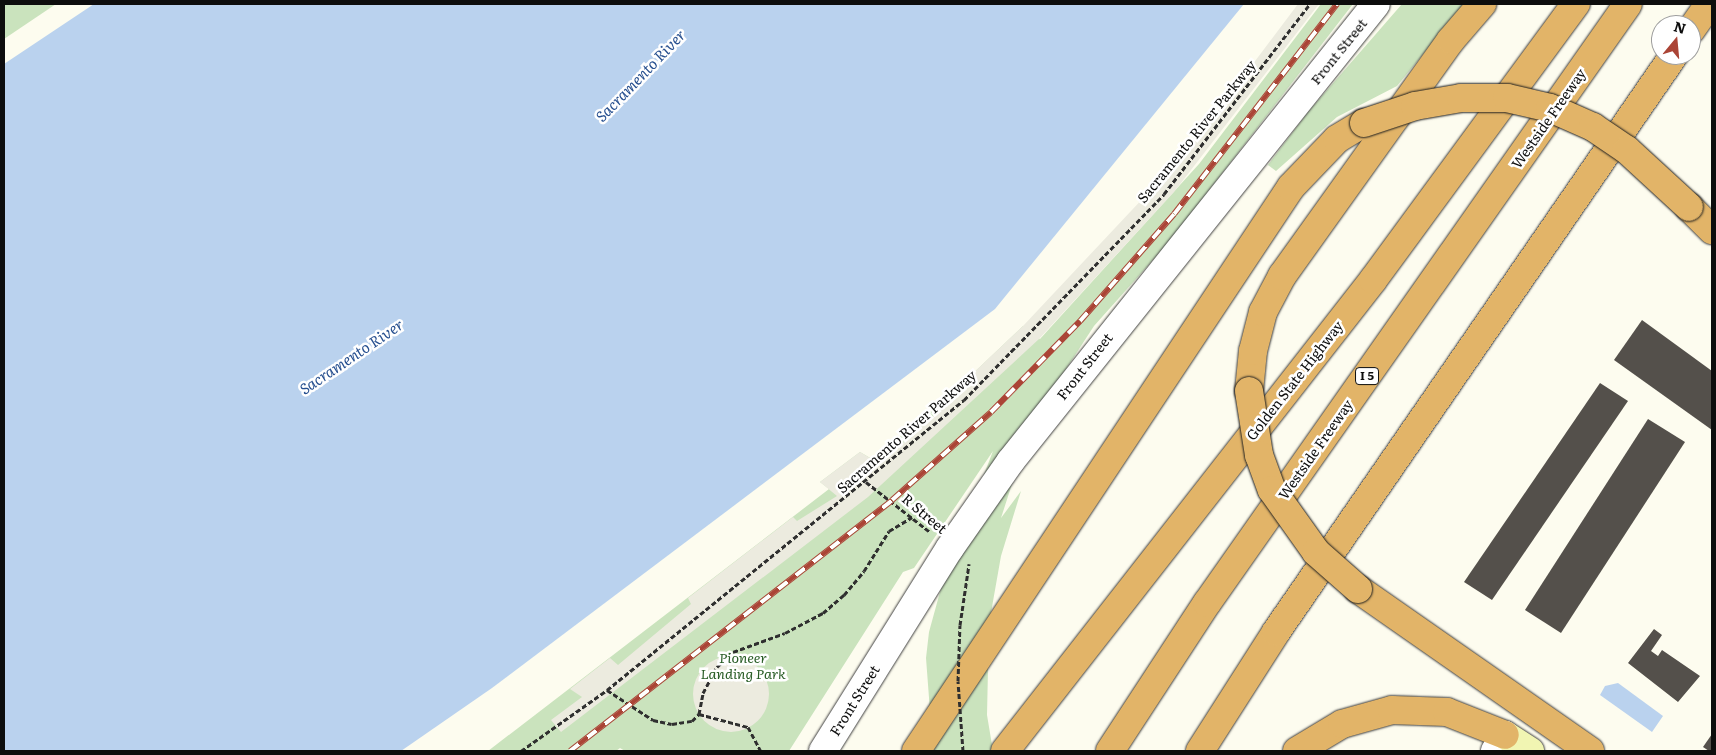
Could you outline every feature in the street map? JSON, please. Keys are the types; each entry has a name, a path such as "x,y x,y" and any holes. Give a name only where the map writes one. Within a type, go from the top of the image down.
{"highway":[{"path":"1482,4 1451,40 1282,276 1263,312 1252,359 1250,391 1254,432 1258,455 1272,490 1300,534 1335,572 1358,590 1590,751"},
{"name":"Golden State Highway","path":"1005,751 1373,280 1576,4"},
{"name":"Westside Freeway","path":"1110,751 1212,594 1628,4"},
{"path":"1701,16 1709,4"},
{"path":"1200,751 1276,632 1667,65"},
{"path":"921,746 1291,187 1337,139 1364,123 1415,106 1460,98 1507,98 1550,108 1593,127 1627,150 1712,230"},
{"path":"1297,751 1342,724 1392,710 1447,712 1500,743"}],"main road":[{"path":"1500,743 1530,751"}],"street":[{"name":"Front Street","path":"822,751 959,556 1010,462 1077,374 1376,4"}],"path":[{"name":"Sacramento River Parkway","path":"521,751 607,690 866,482 964,400 1164,194 1310,4"},
{"name":"R Street","path":"866,482 959,556"},
{"path":"607,690 653,720 672,724 692,721 699,714 706,685 717,667 733,652 785,633 823,613 844,595 864,571 889,531 912,517"},
{"path":"959,556 960,625 958,672 963,751"},
{"path":"699,714 748,727 761,751"}],"green space":[{"path":"4,4 56,4 4,39"},
{"name":"Pioneer Landing Park","path":"1321,4 1353,4 1169,242 1094,326 1053,389 1024,447 1001,518 1021,491 1001,556 989,624 987,715 993,751 933,751 926,658 929,632 943,581 993,451 914,568 903,572 789,751 625,751 620,748 616,751 488,751 829,489 820,482 860,452 872,459 946,399 1023,326 1040,339 1199,164"},
{"path":"1402,4 1464,4 1397,86 1337,117 1276,171 1268,165 1308,112"}],"shaded area":[{"path":"1298,4 1319,4 1174,192 1039,339 868,497 561,732 551,720 582,697 570,689 610,658 618,665 691,604 688,598 793,517 797,521 837,496 820,482 860,452 880,464 953,398 951,394 1023,326 1162,178 1216,113"},
{"path":"724,656 738,656 752,662 763,673 769,687 766,709 758,721 738,732 724,732 710,726 699,715 693,701 693,687 699,673 710,662"}],"water":[{"name":"Sacramento River","path":"94,4 1244,4 995,309 492,688 401,751 4,751 4,64"},
{"path":"1618,683 1663,716 1652,732 1600,695 1605,686"}],"building":[{"path":"1642,320 1712,371 1712,430 1614,360"},
{"path":"1600,383 1628,401 1492,600 1464,582"},
{"path":"1648,419 1685,442 1561,633 1525,610"},
{"path":"1654,629 1662,635 1651,651 1658,656 1662,650 1700,676 1678,702 1628,663"},
{"path":"1712,734 1712,751 1709,751 1703,747"}],"railway":[{"path":"570,751 892,500 991,412 1080,321 1174,214 1337,4"}]}
